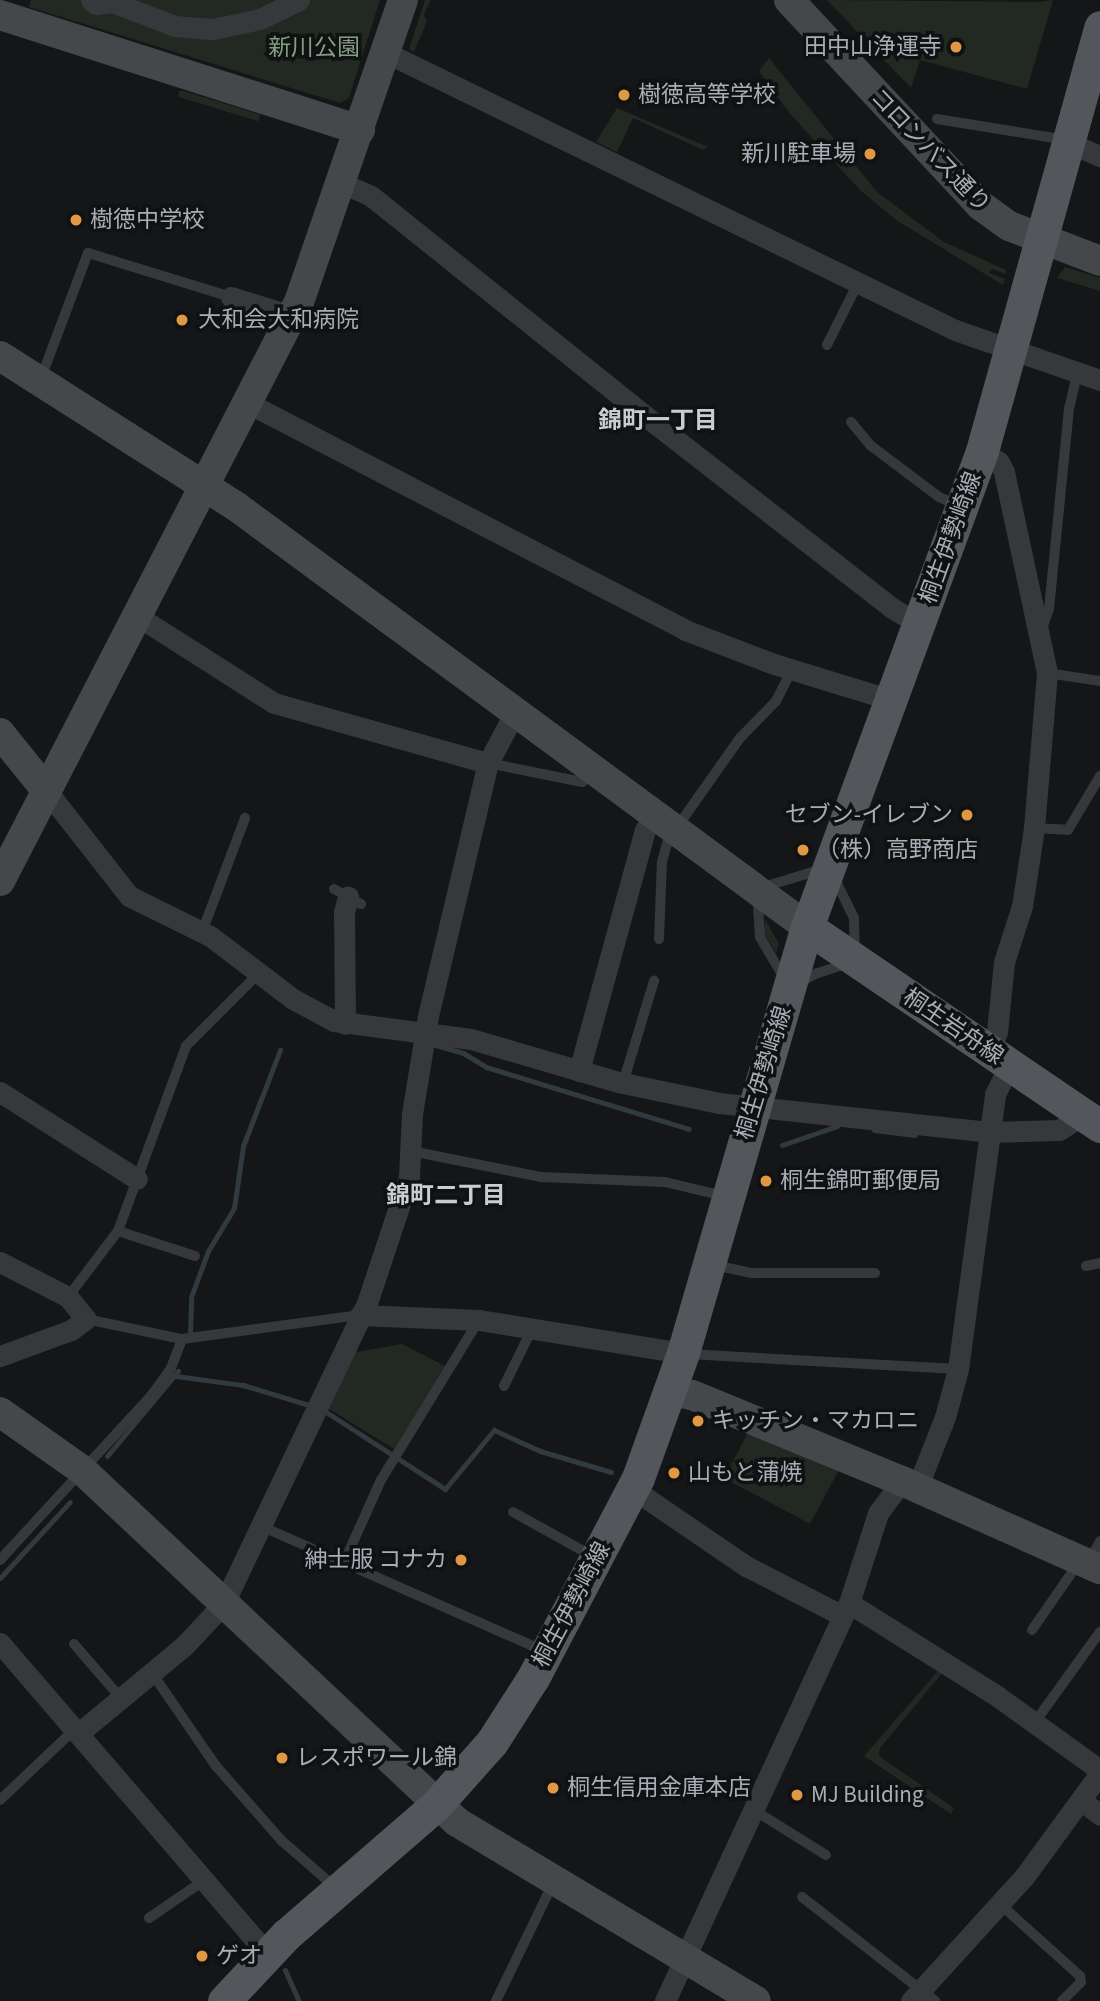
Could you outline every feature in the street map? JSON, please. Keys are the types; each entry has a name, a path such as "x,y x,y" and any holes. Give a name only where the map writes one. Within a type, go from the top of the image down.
{"main road":[{"name":"桐生伊勢崎線","path":"224,2001 267,1953 436,1805 492,1742 547,1652 633,1489 683,1353 807,927 982,452 1100,27"},
{"name":"桐生岩舟線","path":"807,927 1092,1120"}],"street":[{"path":"91,0 96,4 112,2 175,26 213,29 260,19 299,0"},
{"path":"0,881 139,617 202,484 292,316 342,183 402,0"},
{"name":"コロンバス通り","path":"789,0 960,186 997,219 1039,240 1100,261"},
{"path":"0,15 360,130"},
{"path":"385,52 955,330 1100,380"},
{"path":"1068,142 1100,156"},
{"path":"342,183 371,196 657,425 892,608 919,624"},
{"path":"231,297 292,316"},
{"path":"0,356 202,484 807,927"},
{"path":"246,402 644,611 734,650 892,700"},
{"path":"664,2001 846,1609 870,1532 909,1485 945,1418 958,1369 991,1132 999,1059 997,1032 1004,962 1022,906 1034,828 1047,673 1004,472 999,462 982,452"},
{"path":"139,617 274,703 488,763"},
{"path":"77,1731 152,1673 224,1603 263,1527 360,1315 403,1197 425,1035 488,763 515,712"},
{"path":"0,733 121,889 148,908 202,932 293,999 345,1024 471,1039 622,1083 754,1105 991,1132 1059,1130 1092,1120"},
{"path":"579,1071 645,830 666,822"},
{"path":"345,1024 348,897"},
{"path":"0,1092 118,1171 137,1179"},
{"path":"0,1262 68,1297 86,1319 71,1330 0,1356"},
{"path":"360,1315 479,1320 683,1353"},
{"path":"671,1391 692,1395 1092,1558"},
{"path":"0,1412 82,1470 436,1805 755,2001"},
{"path":"633,1489 746,1566 846,1609 1035,1722 1100,1772 1000,1905 922,1998"},
{"path":"0,1643 267,1953"},
{"path":"1081,1800 1100,1815"}],"lane":[{"path":"937,119 1036,132 1068,142"},
{"path":"39,381 52,357 88,253 231,297"},
{"path":"827,345 858,283"},
{"path":"1040,634 1048,609 1069,410 1078,371"},
{"path":"850,422 870,445 932,492 963,507"},
{"path":"659,939 666,822 776,701 792,669"},
{"path":"1047,673 1100,681"},
{"path":"488,763 582,782 597,771"},
{"path":"1034,828 1068,830 1100,776"},
{"path":"202,932 245,818"},
{"path":"829,867 854,918 855,961 817,973 790,988 760,937 757,889 829,867"},
{"path":"68,1297 118,1231 186,1046 259,973"},
{"path":"622,1083 654,981"},
{"path":"411,1151 541,1177 665,1182 727,1197"},
{"path":"118,1231 195,1256"},
{"path":"709,1263 753,1273 875,1273"},
{"path":"1086,1266 1100,1263"},
{"path":"86,1319 182,1339 360,1315"},
{"path":"345,1560 397,1457 479,1320"},
{"path":"504,1386 533,1327"},
{"path":"0,1560 161,1383 182,1339"},
{"path":"683,1353 958,1369"},
{"path":"513,1512 597,1558"},
{"path":"263,1527 345,1560 547,1652"},
{"path":"1032,1630 1092,1558"},
{"path":"1035,1722 1100,1632"},
{"path":"74,1644 119,1696"},
{"path":"152,1673 216,1766 282,1841 337,1889"},
{"path":"0,1800 77,1731"},
{"path":"752,1809 826,1855"},
{"path":"496,2001 555,1879"},
{"path":"149,1918 203,1881"},
{"path":"802,1897 922,1998"},
{"path":"1000,1905 1080,1976 1081,1982 1062,2001"}],"green space":[{"name":"新川公園","path":"31,0 380,0 349,98 340,103 29,7"},
{"path":"425,0 431,0 424,14 427,21 414,52 409,49"},
{"name":"田中山浄運寺","path":"827,0 1053,0 1027,89 920,60 911,88"},
{"path":"769,58 877,192 944,242 1006,270 1005,274 992,269 989,273 1005,279 1003,285 896,220 860,190 791,115 759,71"},
{"path":"180,90 260,115 258,121 178,97"},
{"path":"617,108 708,147 703,150 633,118 617,152 596,142"},
{"path":"1065,267 1100,278 1100,291 1057,278"},
{"path":"765,919 779,944 776,953 764,933"},
{"path":"402,1344 445,1366 394,1449 326,1407 350,1353"},
{"path":"750,1429 841,1466 810,1524 724,1478"},
{"path":"939,1670 943,1672 880,1748 879,1756 954,1808 951,1814 864,1756"}],"waterway":[{"path":"432,1044 463,1053 486,1067 689,1129"},
{"path":"190,1332 191,1297 208,1251 234,1208 243,1146 280,1050"},
{"path":"782,1145 837,1126"},
{"path":"874,1130 915,1135"},
{"path":"107,1456 178,1371"},
{"path":"176,1376 243,1385 309,1405"},
{"path":"326,1412 445,1489 494,1430 540,1451 611,1472"},
{"path":"0,1578 70,1502"},
{"path":"285,1970 299,2001"}],"place":[{"name":"田中山浄運寺","path":"956,47"},
{"name":"樹徳高等学校","path":"624,95"},
{"name":"新川駐車場","path":"870,154"},
{"name":"樹徳中学校","path":"76,220"},
{"name":"大和会大和病院","path":"182,320"},
{"name":"セブン-イレブン","path":"967,815"},
{"name":"（株）高野商店","path":"803,850"},
{"name":"桐生錦町郵便局","path":"766,1181"},
{"name":"キッチン・マカロニ","path":"698,1421"},
{"name":"山もと蒲焼","path":"674,1473"},
{"name":"紳士服 コナカ","path":"461,1560"},
{"name":"レスポワール錦","path":"282,1758"},
{"name":"桐生信用金庫本店","path":"553,1788"},
{"name":"MJ Building","path":"797,1795"},
{"name":"ゲオ","path":"202,1956"}],"district":[{"name":"錦町一丁目","path":"658,421"},
{"name":"錦町二丁目","path":"446,1196"}]}
